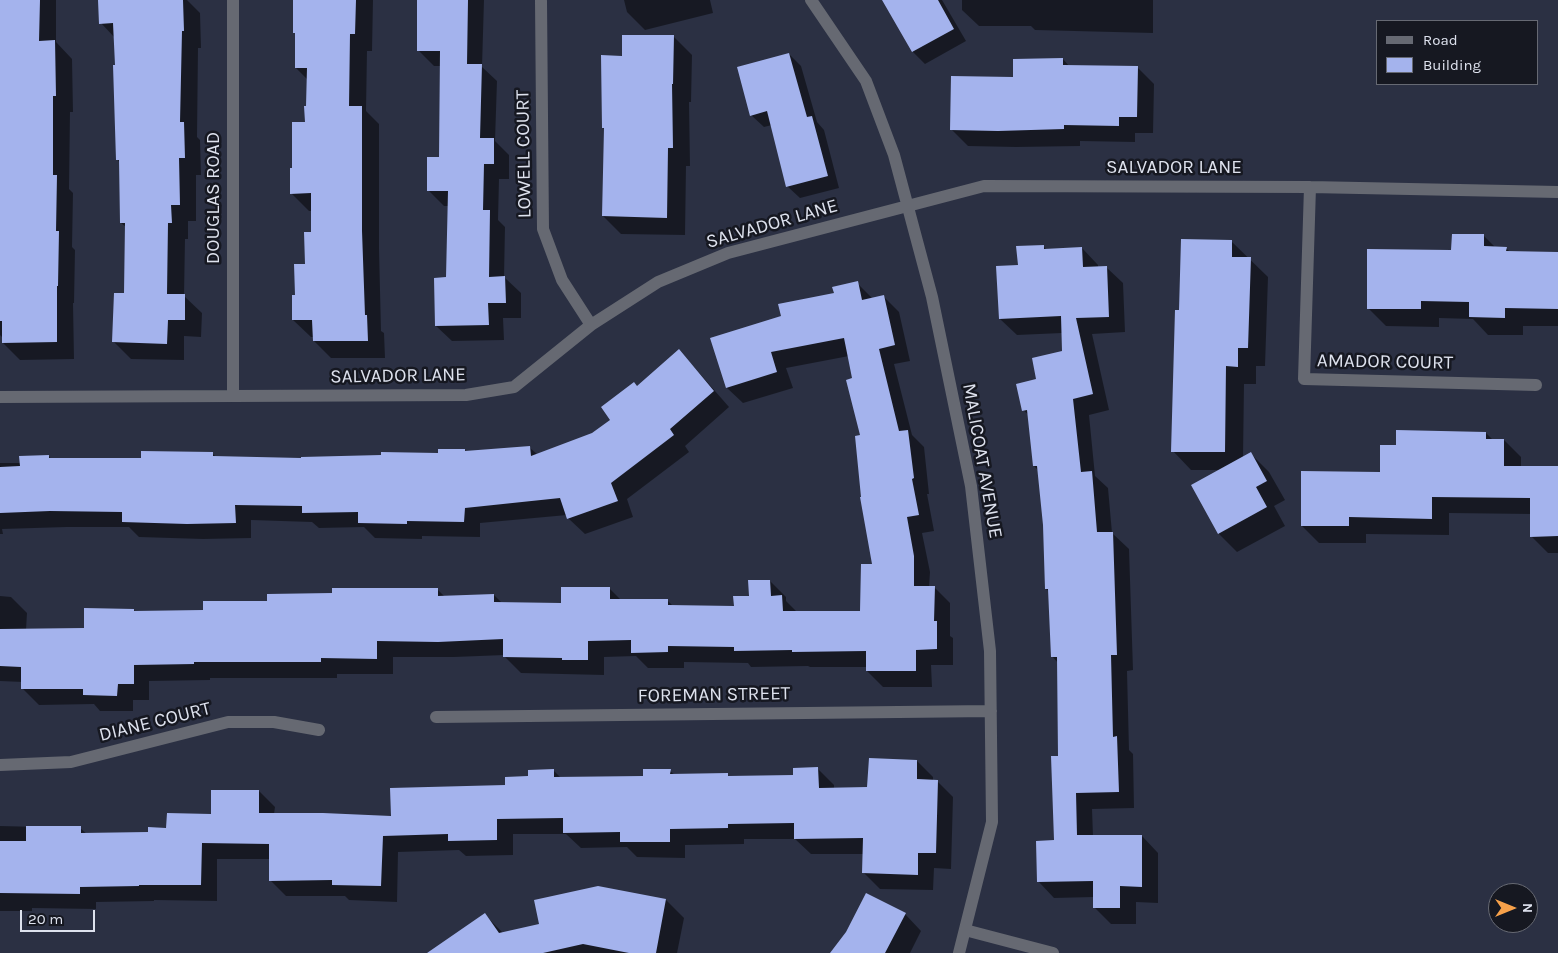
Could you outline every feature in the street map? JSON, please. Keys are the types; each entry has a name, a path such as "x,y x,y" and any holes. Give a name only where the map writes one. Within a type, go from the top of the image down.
{"street":[{"name":"DOUGLAS ROAD","path":"233,0 234,396"},
{"name":"MALICOAT AVENUE","path":"811,0 866,81 894,155 932,297 971,486 990,651 992,822 959,953"},
{"name":"LOWELL COURT","path":"541,1 543,229 562,280 591,326"},
{"name":"SALVADOR LANE","path":"0,397 466,395 514,387 591,326 658,282 728,253 984,186 1310,187 1558,192"},
{"name":"AMADOR COURT","path":"1310,187 1304,379 1536,384"},
{"name":"FOREMAN STREET","path":"436,717 991,711"},
{"name":"DIANE COURT","path":"0,765 71,762 228,722 274,722 319,730"},
{"path":"965,930 1053,953"}],"building":[{"path":"0,0 40,0 39,41 55,40 56,96 53,96 53,175 57,175 56,231 59,231 57,342 2,343 2,321 0,321"},
{"path":"98,0 183,0 184,31 182,31 180,122 184,122 185,158 179,158 180,205 171,205 172,223 168,223 167,294 185,294 185,320 168,320 167,344 112,342 114,293 124,293 125,223 120,223 119,160 116,160 113,23 99,24"},
{"path":"293,0 356,0 355,34 350,34 349,106 362,106 362,231 365,315 367,315 368,341 313,341 312,320 292,320 292,295 295,295 294,264 305,264 304,232 311,232 311,193 290,194 292,122 305,122 304,106 306,106 307,68 295,68"},
{"path":"417,0 468,0 467,64 482,64 480,138 494,138 494,164 484,164 483,210 490,210 489,277 505,276 506,303 488,303 489,325 435,326 434,278 446,277 448,191 427,191 427,157 439,157 440,51 417,51"},
{"path":"882,0 938,0 954,29 912,52"},
{"path":"622,35 674,35 672,84 673,148 668,148 667,218 602,216 604,128 602,128 601,55 622,56"},
{"path":"789,53 807,117 812,116 828,176 786,187 767,111 750,116 737,67"},
{"path":"1063,58 1063,65 1138,66 1137,117 1119,117 1119,126 1064,125 1064,129 950,130 951,76 1013,77 1013,59"},
{"path":"1452,234 1484,234 1484,246 1507,247 1506,251 1558,252 1558,309 1505,308 1505,318 1469,317 1469,302 1421,301 1421,309 1367,309 1367,249 1451,250"},
{"path":"1181,239 1232,240 1232,257 1251,257 1248,348 1238,348 1238,367 1226,366 1225,452 1171,452 1175,310 1179,310"},
{"path":"1044,245 1044,249 1082,247 1083,267 1107,266 1109,317 1076,318 1093,394 1073,399 1081,472 1092,471 1097,532 1113,532 1117,655 1111,655 1113,737 1117,736 1119,792 1076,793 1077,835 1142,835 1142,887 1120,886 1120,908 1093,908 1093,881 1037,882 1036,841 1054,840 1051,756 1058,756 1057,657 1051,657 1048,589 1045,589 1043,525 1037,466 1033,466 1027,410 1022,411 1016,384 1036,379 1032,358 1062,351 1061,316 999,319 996,266 1018,265 1016,246"},
{"path":"858,281 862,300 884,295 895,345 879,349 899,431 908,430 914,478 912,479 919,515 907,517 914,556 914,586 935,586 934,621 937,621 937,649 916,650 916,671 866,671 866,651 734,651 734,647 668,646 668,652 631,653 631,640 588,641 588,660 503,657 503,639 438,642 377,641 377,659 321,658 321,662 194,662 194,664 134,665 134,684 118,684 117,696 83,695 83,689 21,689 21,667 0,666 0,629 84,628 84,608 134,609 134,611 203,610 203,601 267,601 267,594 332,593 332,588 438,588 438,596 494,594 494,602 561,603 561,587 610,587 610,599 668,599 668,605 734,606 733,596 749,596 748,580 770,580 771,596 782,595 783,611 860,611 861,564 872,564 860,497 855,436 860,435 846,380 852,378 844,338 771,352 777,372 726,388 710,338 781,316 778,304 834,293 832,287"},
{"path":"679,349 714,391 670,429 674,435 611,483 618,501 567,519 560,498 465,508 464,522 407,521 407,524 358,523 358,512 302,513 302,506 235,505 236,523 122,522 122,512 50,511 0,513 0,467 20,466 19,456 49,455 49,458 141,458 141,451 213,452 213,456 301,458 381,455 381,452 438,453 438,449 465,449 465,451 530,446 531,456 592,433 610,420 601,407 634,382 637,386"},
{"path":"1396,430 1486,432 1486,439 1504,439 1504,466 1558,466 1558,536 1530,537 1530,498 1432,497 1432,519 1349,517 1349,526 1301,526 1301,471 1380,472 1380,445 1396,445"},
{"path":"1251,452 1267,481 1256,487 1267,507 1218,534 1191,485"},
{"path":"869,758 917,760 917,779 938,780 936,853 918,853 918,875 862,873 863,838 794,839 794,823 728,824 728,828 670,829 670,842 620,842 620,832 563,833 563,818 497,819 497,840 448,841 448,834 383,836 381,886 332,885 332,880 269,881 269,844 202,843 201,885 80,887 80,894 0,893 0,841 26,841 26,826 81,826 81,833 148,832 148,827 166,828 167,813 211,814 211,790 259,790 259,813 391,816 390,788 505,785 505,777 528,776 528,770 554,769 554,777 643,776 643,769 671,769 670,774 728,773 728,776 793,775 793,768 818,767 819,788 867,787"},
{"path":"598,886 666,899 656,953 629,953 583,944 543,953 427,953 485,913 499,933 539,924 534,900"},
{"path":"866,893 906,913 885,953 830,953 846,932"}]}
